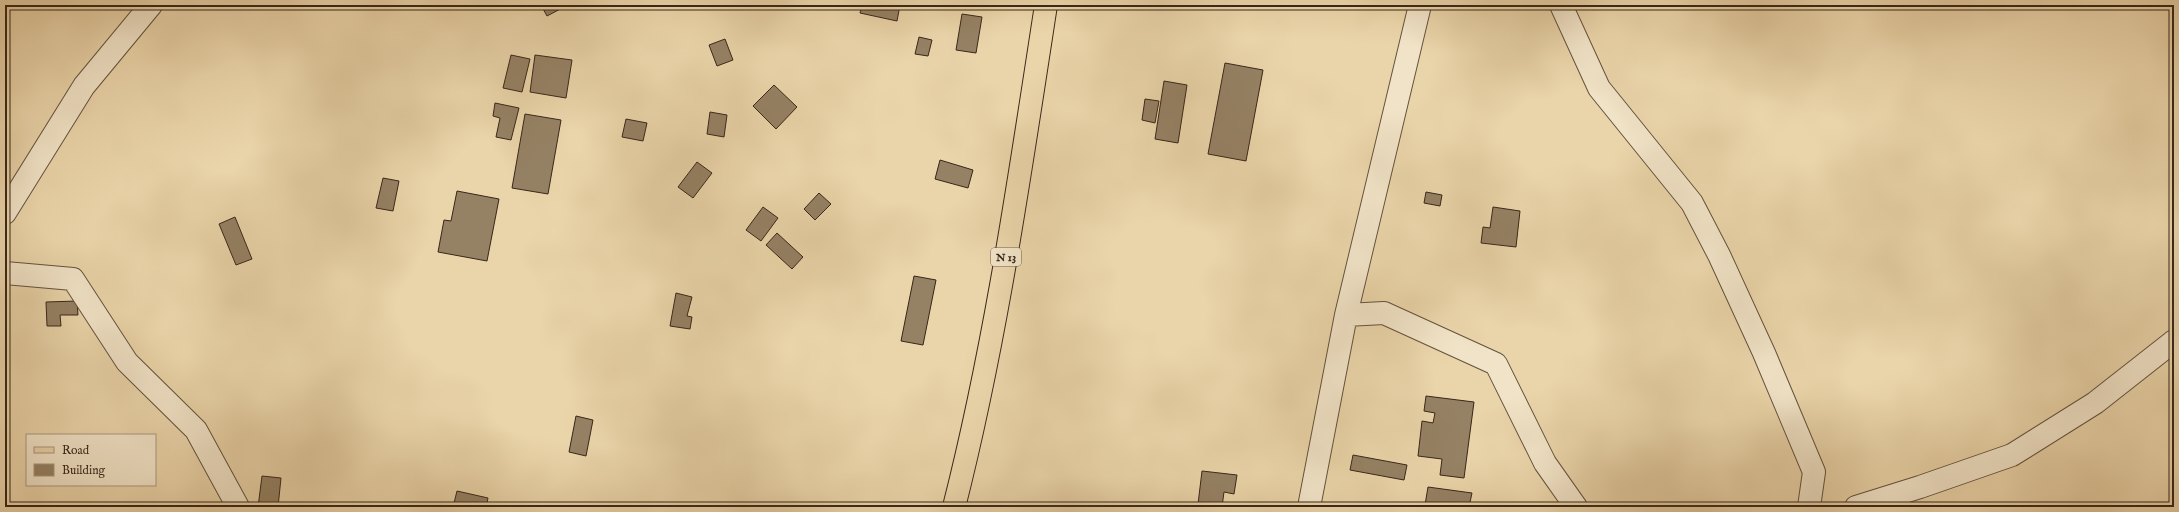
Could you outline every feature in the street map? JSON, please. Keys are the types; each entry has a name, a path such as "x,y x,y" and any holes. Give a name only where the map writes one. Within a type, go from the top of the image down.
{"main road":[{"name":"N 13","path":"954,507 972,437 998,305 1046,5"}],"street":[{"path":"5,213 84,86 151,5"},
{"path":"1309,507 1346,315 1420,5"},
{"path":"1561,5 1599,88 1692,203 1718,255 1764,353 1814,472 1809,507"},
{"path":"5,273 73,279 127,362 196,430 238,507"},
{"path":"1346,315 1384,313 1496,364 1544,463 1576,507"},
{"path":"1856,507 1920,487 2012,455 2095,403 2174,342"}],"building":[{"path":"541,5 568,5 547,16"},
{"path":"862,5 900,5 897,21 860,13"},
{"path":"962,14 982,17 976,53 956,50"},
{"path":"919,37 932,40 928,56 915,54"},
{"path":"725,39 733,60 717,66 709,45"},
{"path":"511,55 530,59 522,92 503,88"},
{"path":"535,55 572,60 566,98 530,92"},
{"path":"1225,63 1263,70 1246,161 1208,154"},
{"path":"1164,81 1187,85 1178,143 1155,139"},
{"path":"774,85 797,107 776,129 753,106"},
{"path":"1145,99 1159,101 1155,123 1142,120"},
{"path":"495,103 519,108 511,140 496,137 500,118 493,116"},
{"path":"710,112 727,115 724,137 707,134"},
{"path":"525,114 561,120 548,194 512,188"},
{"path":"626,119 647,123 643,141 622,137"},
{"path":"940,160 973,170 968,188 935,179"},
{"path":"697,162 712,173 693,198 678,187"},
{"path":"383,178 399,181 393,211 376,208"},
{"path":"457,191 499,199 487,261 438,252 444,220 451,221"},
{"path":"1426,192 1442,195 1440,206 1424,203"},
{"path":"819,193 831,204 815,220 804,209"},
{"path":"763,207 778,218 761,241 746,230"},
{"path":"1493,207 1520,211 1516,247 1481,243 1483,227 1490,228"},
{"path":"235,217 252,259 236,265 219,224"},
{"path":"777,233 803,257 792,269 766,245"},
{"path":"914,276 936,280 923,345 901,341"},
{"path":"676,293 692,297 687,316 692,317 690,329 670,326"},
{"path":"77,301 78,315 60,315 61,326 47,326 46,302"},
{"path":"1426,396 1474,402 1464,478 1440,475 1442,459 1418,456 1422,421 1433,423 1435,413 1424,411"},
{"path":"576,416 593,420 586,456 569,452"},
{"path":"1353,455 1407,465 1404,480 1350,470"},
{"path":"1202,471 1237,475 1234,494 1224,492 1222,507 1198,504"},
{"path":"262,476 281,478 278,507 258,507"},
{"path":"1428,487 1472,493 1469,507 1430,507 1425,505"},
{"path":"457,491 488,498 486,507 453,507"}]}
